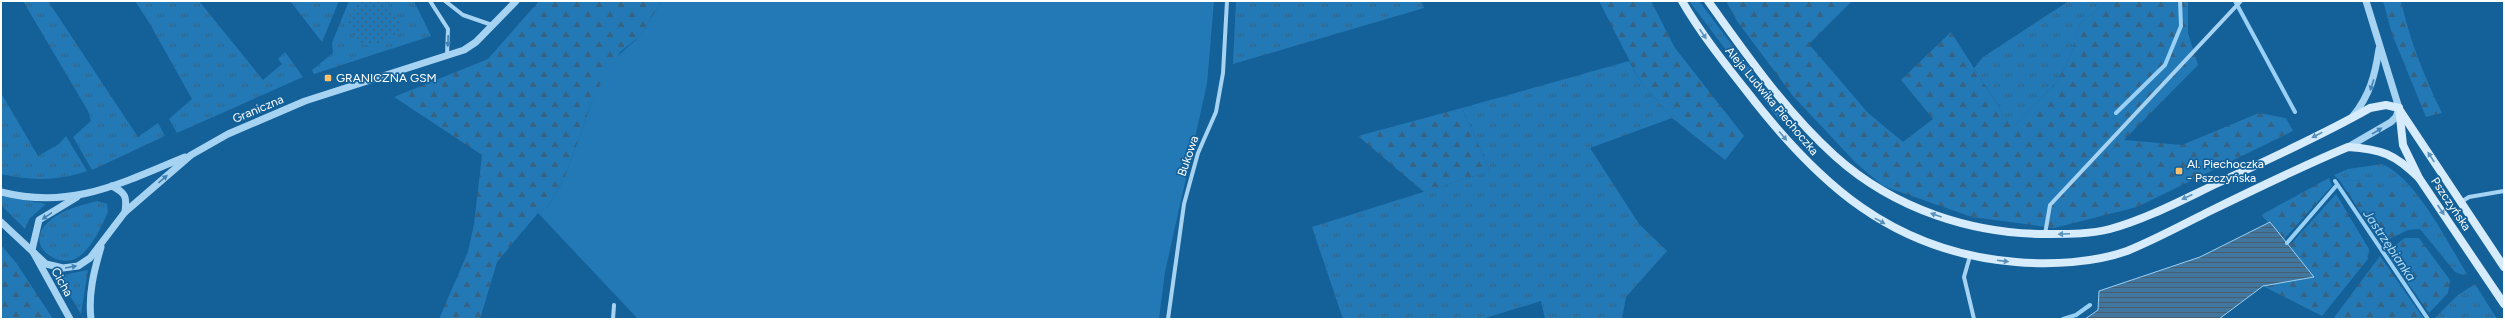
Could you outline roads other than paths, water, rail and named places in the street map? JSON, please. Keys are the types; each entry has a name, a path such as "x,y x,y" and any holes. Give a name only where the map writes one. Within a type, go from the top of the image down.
{"main road":[{"name":"Aleja Ludwika Piechoczka","path":"1682,1 1710,45 1757,105 1790,144 1821,176 1855,205 1892,227 1939,247 1970,256 2002,261 2057,263 2125,252 2348,147"},
{"name":"Aleja Ludwika Piechoczka","path":"1708,1 1804,126 1836,157 1861,177 1907,203 1954,221 1999,232 2045,234 2093,232 2112,229 2189,196 2376,107 2386,105 2399,108"},
{"name":"Pszczyńska","path":"2399,108 2403,145 2419,178 2504,304"},
{"name":"Pszczyńska","path":"2399,108 2504,267"},
{"path":"2348,147 2382,150 2405,164 2419,178"}],"street":[{"path":"430,1 448,29 447,57"},
{"path":"445,1 463,15 492,25"},
{"name":"Graniczna","path":"35,256 46,264 63,268 78,266 90,258 125,212 191,155 228,134 305,102 447,57 464,50 516,1"},
{"name":"Bukowa","path":"1168,319 1184,204 1198,153 1216,112 1224,73 1227,1"},
{"name":"Pszczyńska","path":"2366,1 2399,108"},
{"path":"2045,234 2050,205 2240,2"},
{"name":"Aleja Ludwika Piechoczka","path":"2352,118 2368,95 2375,75 2379,47"},
{"name":"Aleja Ludwika Piechoczka","path":"2348,147 2391,122 2396,117 2399,108"},
{"path":"35,256 32,250 39,220 80,196 112,186 191,155"},
{"path":"112,186 124,192 127,198 125,212"},
{"path":"2461,202 2469,197 2504,191"},
{"path":"1,192 33,198 80,196"},
{"path":"1,222 35,256"},
{"path":"91,319 89,302 94,272 102,243"},
{"name":"Cicha","path":"35,256 70,319"},
{"path":"1970,256 1964,277 1974,319"},
{"path":"613,319 614,305"}],"waterway":[{"path":"2116,113 2165,65 2181,26 2180,1"},
{"name":"Jastrzębianka","path":"2235,1 2295,112"},
{"name":"Jastrzębianka","path":"2335,181 2428,319"},
{"path":"2287,243 2337,185"},
{"path":"2063,319 2076,315 2090,305"}],"place":[{"name":"GRANICZNA GSM","path":"328,78"},
{"name":"Al. Piechoczka - Pszczyńska","path":"2179,171"}]}
